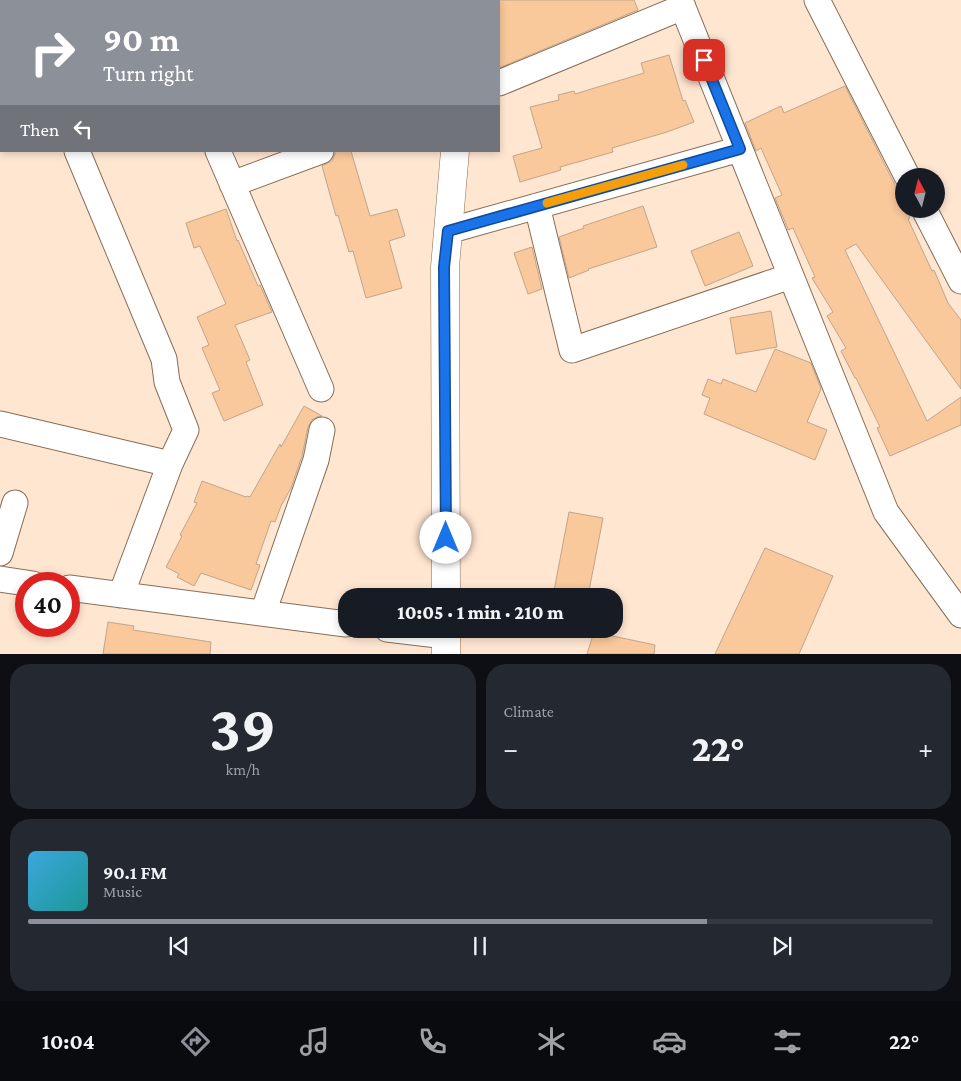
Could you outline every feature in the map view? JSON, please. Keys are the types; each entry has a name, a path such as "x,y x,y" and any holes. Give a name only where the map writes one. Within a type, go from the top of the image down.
{"street":[{"path":"817,0 903,168"},
{"path":"500,83 681,4 886,512 961,615"},
{"path":"448,231 740,149"},
{"path":"77,152 164,359 167,382 186,430 170,464 121,595"},
{"path":"218,152 321,389"},
{"path":"232,184 318,152"},
{"path":"446,588 444,267 455,152"},
{"path":"537,206 572,350 791,276"},
{"path":"929,218 961,281"},
{"path":"0,424 170,464"},
{"path":"263,613 316,460 322,430"},
{"path":"0,553 15,502"},
{"path":"0,580 15,582"},
{"path":"80,589 338,623"}],"building":[{"path":"500,0 634,0 638,10 500,68"},
{"path":"669,55 683,101 685,100 694,122 612,148 613,152 560,167 561,170 520,182 513,156 542,148 530,107 559,100 558,95 574,91 575,94 644,73 641,63"},
{"path":"845,86 895,185 895,218 910,218 908,219 932,271 934,270 948,303 961,320 961,389 856,244 845,250 927,421 961,397 961,425 890,456 877,428 880,427 841,351 846,348 827,316 833,312 812,278 815,277 793,228 788,230 775,198 782,195 761,148 756,151 745,123 781,106 784,113"},
{"path":"335,152 351,152 370,216 397,209 405,236 389,241 402,288 366,298 353,251 349,252 338,215 336,216 322,166 332,161"},
{"path":"643,206 657,247 588,269 569,278 559,237 584,228 583,226"},
{"path":"226,209 237,241 272,312 235,325 250,360 246,362 263,405 224,421 212,393 220,390 202,348 209,345 197,317 226,304 200,246 194,248 186,223"},
{"path":"739,232 753,266 705,286 691,251"},
{"path":"532,247 542,289 528,294 514,253"},
{"path":"771,311 777,347 736,354 730,318"},
{"path":"775,349 811,363 821,389 807,422 827,430 815,460 704,414 710,398 702,395 708,379 721,384 723,379 756,392"},
{"path":"304,406 322,416 312,420 308,427 302,456 291,488 275,522 271,521 256,564 260,565 251,590 201,573 194,586 177,577 179,574 166,567 197,503 194,502 202,481 250,497"},
{"path":"569,512 603,518 590,588 555,588"},
{"path":"765,548 833,576 799,654 715,654"},
{"path":"108,622 134,626 133,630 211,642 210,654 103,654"},
{"path":"592,638 622,638 655,645 654,654 587,654"}],"slow traffic":[{"path":"547,203 683,165"}],"route":[{"path":"446,538 444,267 448,231 740,149 704,60"}]}
